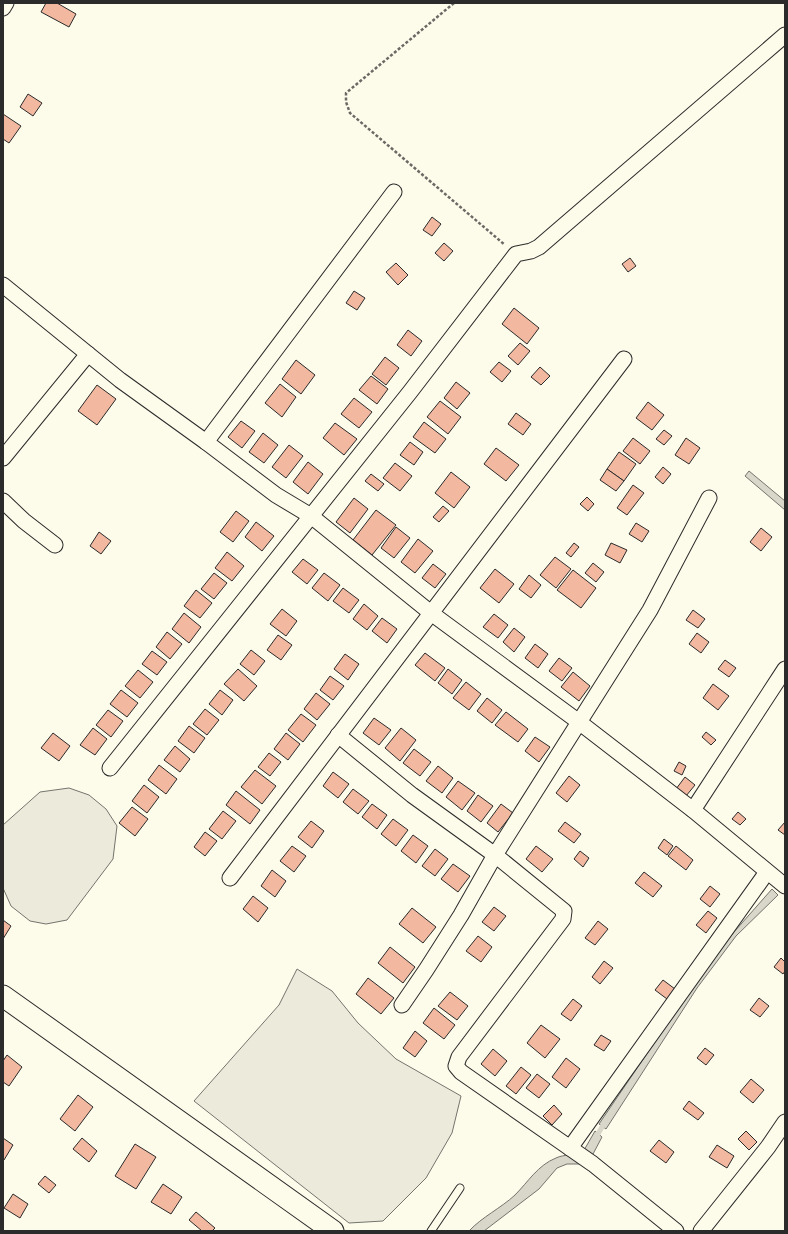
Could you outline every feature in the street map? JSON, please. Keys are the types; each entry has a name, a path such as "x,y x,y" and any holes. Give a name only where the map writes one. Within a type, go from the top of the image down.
{"street":[{"path":"3,8 6,3"},
{"path":"110,768 410,392 516,254 531,251 539,247 785,35"},
{"path":"206,442 394,192"},
{"path":"3,285 120,380 276,495 311,516 431,613 579,722 693,810 776,879 574,1151"},
{"path":"3,458 88,354"},
{"path":"230,878 624,359"},
{"path":"402,1005 461,915 495,855 650,610 709,498"},
{"path":"3,501 24,521 55,544"},
{"path":"693,810 785,669"},
{"path":"338,735 412,795 495,855 564,910 563,919 459,1056 456,1066 467,1076 593,1164 676,1231"},
{"path":"3,996 333,1231"},
{"path":"701,1231 768,1147 785,1122"}],"lane":[{"path":"431,1231 460,1188"}],"path":[{"path":"454,3 346,93 346,102 350,112 516,254"}],"shaded area":[{"path":"749,471 785,501 785,510 745,476"},
{"path":"69,788 89,795 106,809 117,826 113,859 67,920 46,924 30,921 11,906 3,888 3,825 40,792"},
{"path":"772,889 778,895 736,936 697,988 606,1129 599,1124 693,986 734,932"},
{"path":"297,969 332,991 358,1023 396,1059 461,1096 452,1133 426,1178 383,1221 349,1223 194,1101 279,1005"},
{"path":"595,1131 602,1137 593,1154 581,1164 567,1164 557,1168 539,1189 484,1231 469,1231 515,1195 544,1165 559,1157 583,1152"}],"building":[{"path":"46,3 57,3 76,14 69,27 41,12"},
{"path":"28,94 42,103 33,116 20,107"},
{"path":"3,114 21,126 9,143 3,139"},
{"path":"432,217 441,224 432,236 423,230"},
{"path":"444,243 453,251 444,261 435,253"},
{"path":"630,258 636,266 628,272 622,264"},
{"path":"396,263 408,275 398,285 386,272"},
{"path":"354,291 365,298 357,310 346,303"},
{"path":"514,308 539,328 527,344 502,324"},
{"path":"408,330 422,341 411,356 397,345"},
{"path":"520,343 530,351 518,365 508,356"},
{"path":"385,357 399,368 386,385 372,374"},
{"path":"296,360 315,375 301,394 282,379"},
{"path":"499,362 511,371 502,382 490,372"},
{"path":"540,367 550,376 541,385 531,377"},
{"path":"371,376 388,389 377,404 359,390"},
{"path":"456,382 470,393 457,409 444,398"},
{"path":"280,384 296,397 282,417 265,403"},
{"path":"97,385 116,399 97,425 78,411"},
{"path":"354,398 372,412 359,428 341,414"},
{"path":"440,401 461,417 448,434 427,417"},
{"path":"648,402 664,415 652,430 636,418"},
{"path":"516,413 531,424 523,435 508,424"},
{"path":"241,421 255,431 242,448 228,437"},
{"path":"424,422 446,439 435,453 413,437"},
{"path":"335,423 357,439 344,455 323,438"},
{"path":"664,430 672,436 664,445 656,439"},
{"path":"263,433 278,445 264,463 249,452"},
{"path":"633,438 650,451 640,464 623,451"},
{"path":"686,438 700,448 689,464 675,455"},
{"path":"410,442 423,452 414,465 400,455"},
{"path":"289,445 303,456 286,478 272,467"},
{"path":"496,448 519,465 506,481 484,464"},
{"path":"619,452 636,464 624,481 607,469"},
{"path":"308,462 323,474 308,494 293,482"},
{"path":"395,463 412,476 400,491 383,478"},
{"path":"663,467 671,474 663,484 655,477"},
{"path":"607,469 624,481 616,491 600,480"},
{"path":"451,472 470,487 454,508 435,493"},
{"path":"371,474 384,484 378,491 365,481"},
{"path":"633,485 644,493 627,515 617,508"},
{"path":"587,497 594,504 588,511 580,504"},
{"path":"354,498 368,509 350,533 336,522"},
{"path":"443,506 449,511 439,522 433,517"},
{"path":"376,510 396,525 372,555 353,540"},
{"path":"236,511 249,521 233,542 220,532"},
{"path":"256,522 274,536 262,551 245,537"},
{"path":"636,523 649,531 642,542 629,534"},
{"path":"396,527 410,538 394,558 381,548"},
{"path":"761,528 772,537 761,551 750,542"},
{"path":"99,532 111,541 101,554 90,546"},
{"path":"418,539 433,551 415,573 401,562"},
{"path":"574,543 579,547 571,557 566,553"},
{"path":"611,543 627,550 620,563 605,555"},
{"path":"227,552 244,566 232,581 215,568"},
{"path":"555,557 571,569 556,588 540,575"},
{"path":"303,559 318,570 307,584 292,572"},
{"path":"593,563 604,572 596,582 585,573"},
{"path":"433,564 446,574 435,588 422,578"},
{"path":"495,569 514,584 499,603 480,588"},
{"path":"573,570 596,588 581,608 557,590"},
{"path":"214,573 227,583 214,599 201,589"},
{"path":"324,573 340,585 328,601 312,588"},
{"path":"529,575 541,585 531,598 519,589"},
{"path":"343,588 359,600 349,613 333,601"},
{"path":"196,590 212,603 200,618 184,606"},
{"path":"364,604 378,616 367,630 353,619"},
{"path":"282,609 297,621 286,636 270,624"},
{"path":"693,610 705,619 698,628 686,620"},
{"path":"184,613 201,627 189,643 172,629"},
{"path":"494,614 508,625 498,638 483,627"},
{"path":"382,618 397,629 387,643 372,631"},
{"path":"514,628 525,637 514,652 503,642"},
{"path":"167,632 182,644 170,659 156,647"},
{"path":"697,633 709,642 701,653 689,644"},
{"path":"278,635 292,645 281,660 267,650"},
{"path":"535,644 548,654 538,668 525,658"},
{"path":"251,650 265,661 254,675 240,664"},
{"path":"152,651 167,662 157,675 142,664"},
{"path":"425,653 445,668 435,681 415,665"},
{"path":"345,654 359,664 348,680 334,669"},
{"path":"559,658 572,668 562,681 549,671"},
{"path":"725,660 736,668 729,677 718,669"},
{"path":"238,669 257,686 244,701 224,684"},
{"path":"448,669 462,680 452,694 438,683"},
{"path":"138,670 153,682 140,698 125,686"},
{"path":"573,672 590,686 579,701 561,687"},
{"path":"330,676 344,686 333,700 320,690"},
{"path":"466,682 481,694 469,710 453,698"},
{"path":"713,684 729,696 718,710 703,698"},
{"path":"121,690 138,703 127,717 110,704"},
{"path":"220,690 233,700 222,715 209,704"},
{"path":"316,693 330,704 317,720 304,709"},
{"path":"487,698 502,710 492,723 477,711"},
{"path":"205,709 219,720 207,735 193,724"},
{"path":"108,710 123,721 111,737 96,725"},
{"path":"506,712 528,729 518,742 495,725"},
{"path":"301,714 316,725 303,742 288,730"},
{"path":"374,718 391,730 379,745 363,733"},
{"path":"189,726 205,738 194,753 178,741"},
{"path":"93,728 107,739 95,755 80,745"},
{"path":"401,728 416,740 400,761 385,748"},
{"path":"706,732 716,740 711,745 702,737"},
{"path":"53,733 70,746 59,761 41,748"},
{"path":"286,733 300,744 288,760 274,749"},
{"path":"535,737 550,747 539,762 525,751"},
{"path":"175,746 190,759 180,772 164,760"},
{"path":"414,749 431,762 420,776 403,763"},
{"path":"269,753 281,762 270,776 258,767"},
{"path":"679,762 686,766 682,775 674,771"},
{"path":"159,765 177,779 166,794 148,780"},
{"path":"438,766 453,778 442,793 426,781"},
{"path":"255,770 276,786 262,804 241,787"},
{"path":"333,772 349,784 338,798 323,786"},
{"path":"569,776 580,785 567,802 556,793"},
{"path":"685,777 695,785 686,796 676,789"},
{"path":"458,781 475,793 462,810 446,797"},
{"path":"144,785 159,797 147,813 132,801"},
{"path":"353,789 369,801 358,814 343,802"},
{"path":"236,791 260,810 250,824 226,805"},
{"path":"478,795 493,806 481,822 467,811"},
{"path":"372,804 387,815 377,829 362,817"},
{"path":"501,804 513,813 498,832 487,823"},
{"path":"132,807 148,819 135,836 119,823"},
{"path":"223,811 236,821 222,839 209,829"},
{"path":"738,812 746,819 740,825 732,819"},
{"path":"393,819 408,830 396,846 381,834"},
{"path":"311,821 324,831 312,848 298,837"},
{"path":"565,822 581,834 574,843 558,831"},
{"path":"785,822 785,835 778,830"},
{"path":"205,832 217,841 205,856 194,847"},
{"path":"413,835 428,846 416,863 401,851"},
{"path":"664,839 673,846 667,855 658,848"},
{"path":"292,846 306,856 294,872 280,861"},
{"path":"536,846 553,859 542,872 526,859"},
{"path":"676,846 693,860 686,870 668,856"},
{"path":"435,849 448,859 435,876 422,866"},
{"path":"580,851 589,858 583,867 574,859"},
{"path":"453,864 470,876 458,892 441,879"},
{"path":"272,870 286,881 275,897 261,886"},
{"path":"644,872 662,886 653,897 635,883"},
{"path":"710,886 720,894 710,907 700,899"},
{"path":"253,896 268,908 258,922 243,909"},
{"path":"494,907 506,916 494,931 482,922"},
{"path":"412,908 436,927 423,943 399,924"},
{"path":"708,911 717,918 706,933 696,925"},
{"path":"3,920 11,926 3,939"},
{"path":"598,921 608,929 595,945 585,938"},
{"path":"478,936 492,947 481,962 466,951"},
{"path":"390,947 415,967 403,983 378,963"},
{"path":"781,958 785,962 785,971 783,974 774,967"},
{"path":"604,961 613,968 600,984 592,977"},
{"path":"368,978 394,998 381,1014 356,994"},
{"path":"663,980 675,989 667,999 655,990"},
{"path":"450,992 468,1006 457,1020 438,1006"},
{"path":"759,998 769,1006 760,1017 750,1010"},
{"path":"573,999 582,1006 571,1021 561,1014"},
{"path":"434,1008 455,1025 444,1039 423,1023"},
{"path":"541,1025 560,1039 545,1058 527,1043"},
{"path":"415,1031 427,1041 415,1057 403,1048"},
{"path":"601,1035 611,1041 604,1051 594,1045"},
{"path":"705,1048 714,1055 706,1065 697,1058"},
{"path":"493,1049 507,1061 495,1076 481,1064"},
{"path":"7,1055 22,1067 9,1086 3,1082 3,1061"},
{"path":"566,1058 580,1069 566,1088 552,1077"},
{"path":"521,1067 531,1075 516,1094 506,1086"},
{"path":"537,1074 550,1084 539,1098 526,1088"},
{"path":"751,1079 764,1090 753,1103 740,1092"},
{"path":"78,1095 93,1107 75,1131 60,1119"},
{"path":"689,1101 704,1113 698,1120 683,1109"},
{"path":"554,1105 562,1114 552,1125 543,1116"},
{"path":"746,1131 757,1142 749,1150 738,1139"},
{"path":"3,1138 13,1145 4,1160 3,1160"},
{"path":"82,1138 97,1151 89,1162 73,1149"},
{"path":"659,1140 674,1152 666,1163 650,1151"},
{"path":"135,1144 156,1157 136,1189 115,1176"},
{"path":"717,1145 734,1156 727,1168 709,1157"},
{"path":"45,1176 56,1185 49,1193 38,1184"},
{"path":"163,1184 182,1197 171,1214 151,1202"},
{"path":"13,1194 28,1204 20,1218 4,1208"},
{"path":"196,1212 215,1228 212,1231 202,1231 189,1220"}],"waterway":[{"path":"595,1139 605,1122"}]}
